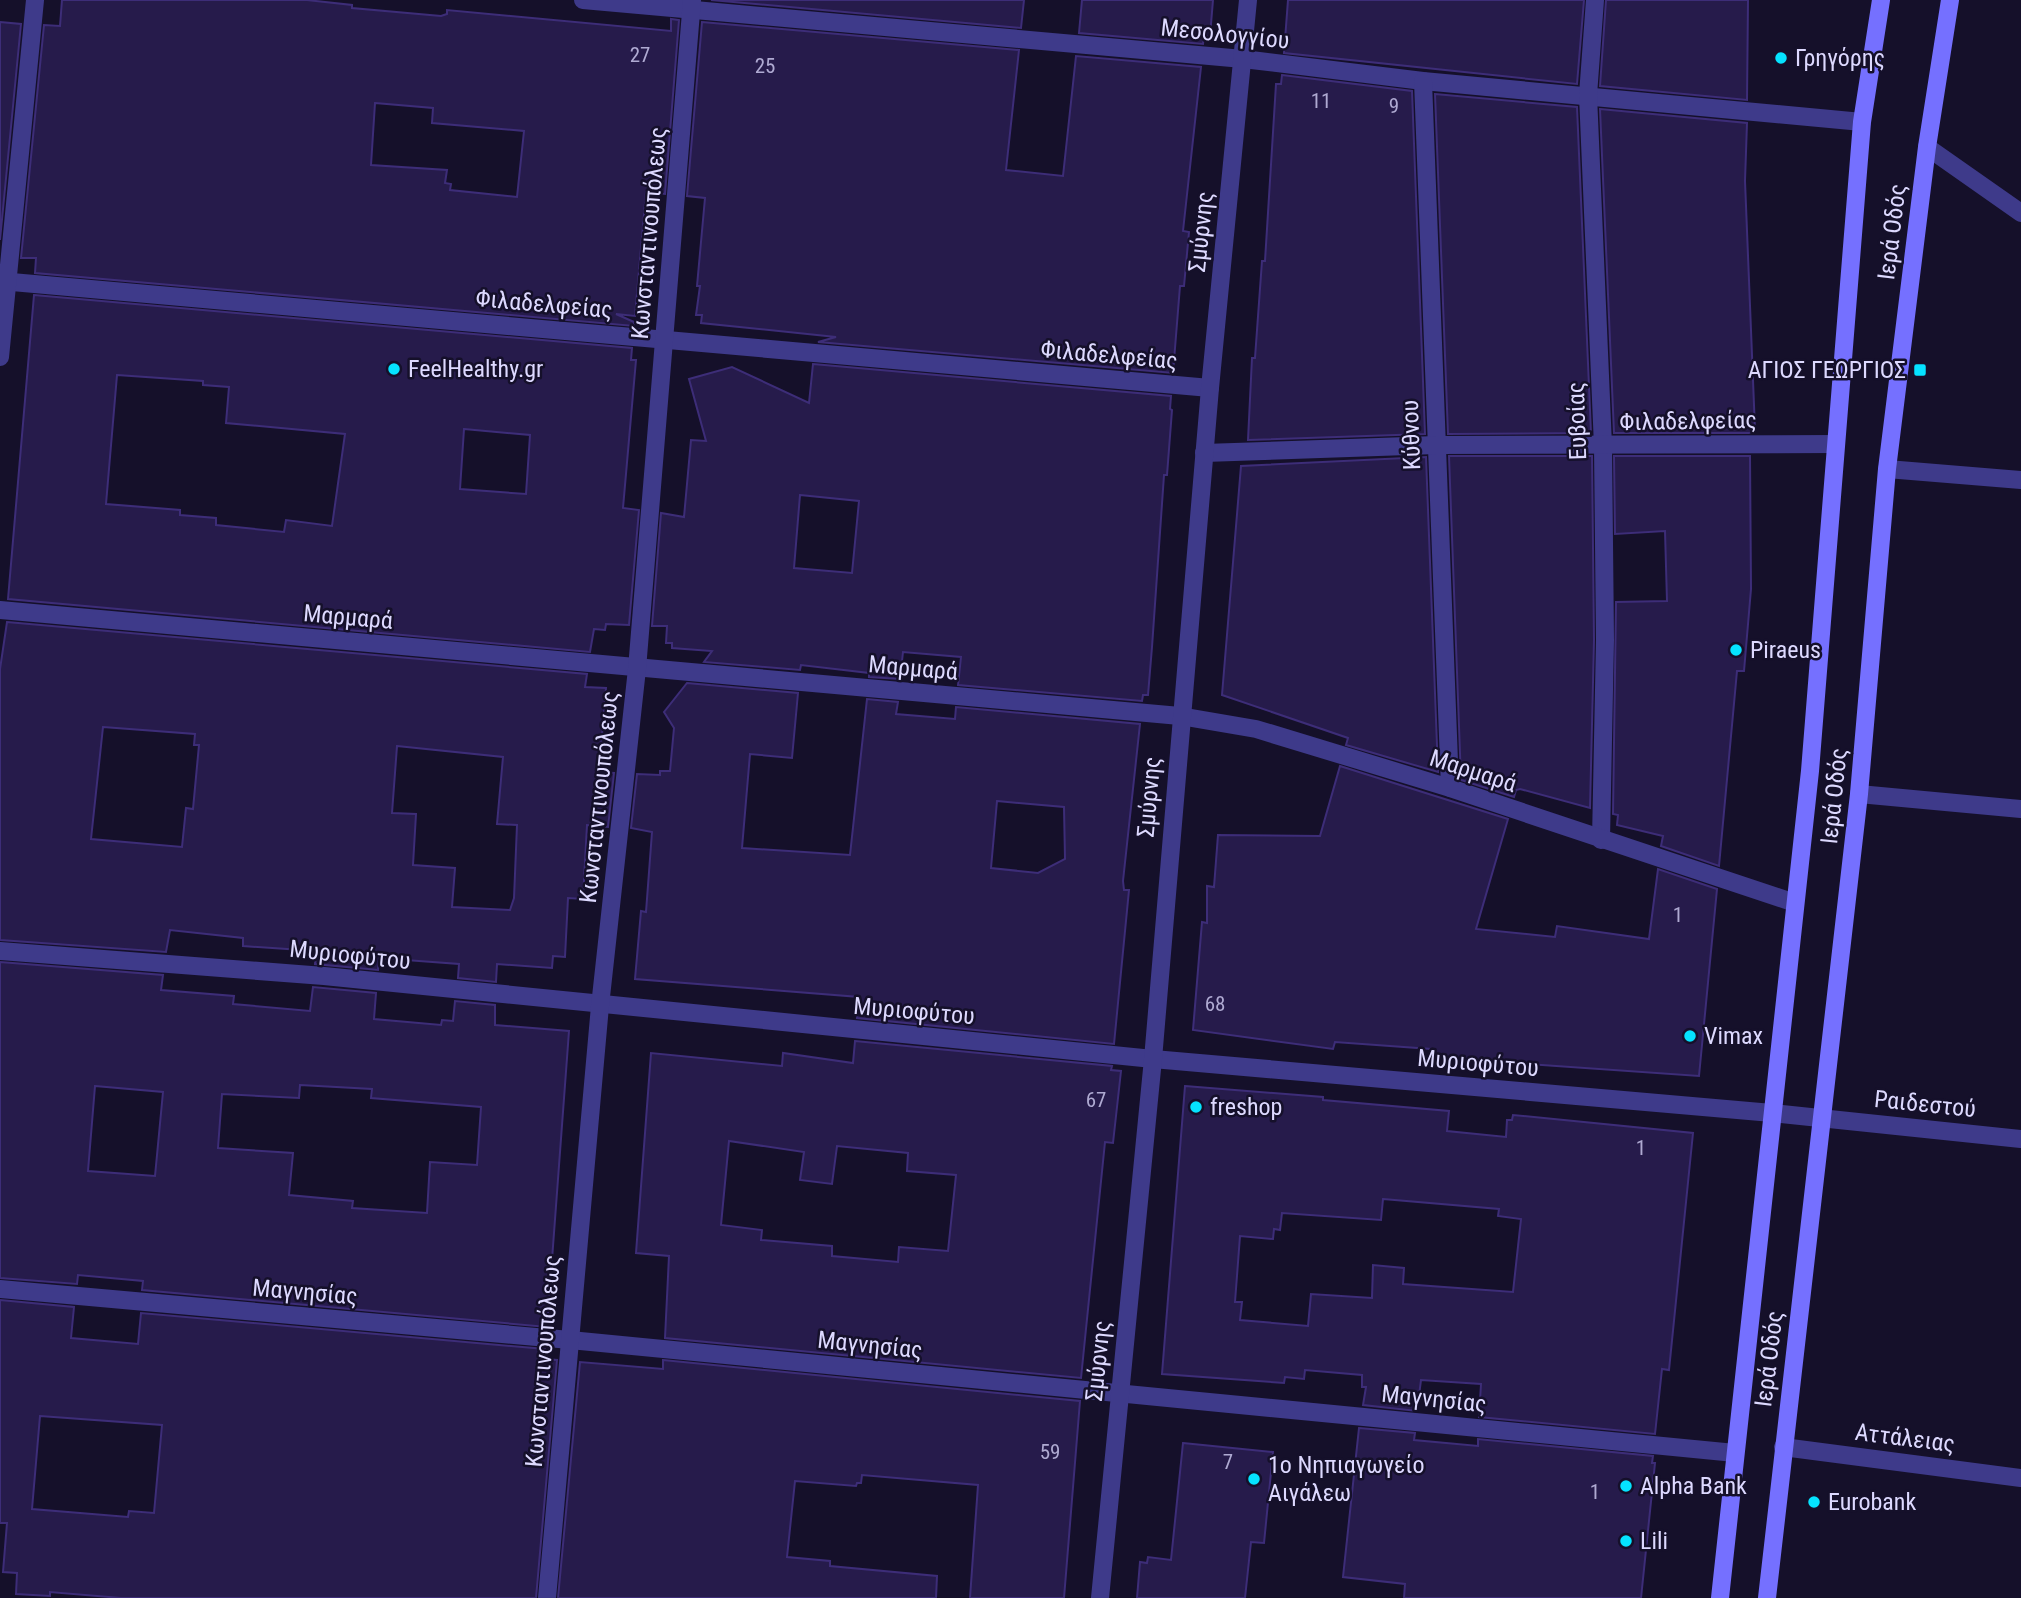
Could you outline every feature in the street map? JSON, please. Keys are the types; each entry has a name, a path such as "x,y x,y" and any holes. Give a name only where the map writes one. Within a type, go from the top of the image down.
{"main road":[{"name":"Ιερά Οδός","path":"1720,1598 1813,730 1862,122 1881,0"},
{"name":"Ιερά Οδός","path":"1767,1598 1859,794 1887,469 1927,147 1950,0"}],"street":[{"path":"0,357 4,281 35,0"},
{"name":"Μεσολογγίου","path":"583,0 692,5 1243,59 1423,81 1862,122"},
{"name":"Σμύρνης","path":"1100,1598 1153,1059 1209,388 1248,0"},
{"name":"Ευβοίας","path":"1595,0 1588,95 1603,446 1605,640 1601,840"},
{"name":"Κωνσταντινουπόλεως","path":"547,1598 600,1006 637,669 692,5"},
{"name":"Κύθνου","path":"1423,81 1450,788"},
{"path":"1927,147 2021,213"},
{"name":"Φιλαδελφείας","path":"4,281 1209,388"},
{"name":"Φιλαδελφείας","path":"1204,453 1436,445 1836,444"},
{"path":"1887,469 2021,480"},
{"name":"Μαρμαρά","path":"0,610 1180,716 1256,729 1450,788 1795,904"},
{"path":"1859,794 2021,809"},
{"name":"Μυριοφύτου","path":"0,951 324,976 600,1006 1153,1059 1823,1119"},
{"name":"Ραιδεστού","path":"1823,1119 2021,1139"},
{"name":"Μαγνησίας","path":"0,1289 569,1340 1735,1453"},
{"name":"Αττάλειας","path":"1783,1447 2021,1478"}],"building":[{"path":"62,0 307,0 352,5 352,8 441,16 447,14 447,10 671,31 671,19 679,20 665,194 646,192 635,316 616,314 634,322 634,326 35,273 36,258 21,258 44,25 60,26","holes":["375,103 433,108 432,123 524,131 517,197 450,190 451,184 445,183 447,170 371,165"]},
{"path":"711,0 1024,0 1021,28"},
{"path":"1082,0 1213,0 1210,36 1204,36 1203,44 1079,33"},
{"path":"1288,0 1584,0 1577,84 1284,53"},
{"path":"1606,0 1748,0 1747,100 1600,86"},
{"path":"0,22 21,24 0,240"},
{"path":"702,22 1019,50 1006,170 1063,176 1076,56 1201,67 1183,231 1189,232 1184,286 1180,286 1173,373 818,342 836,337 701,323 702,315 696,315 705,198 687,196"},
{"path":"1282,75 1412,91 1425,434 1248,440 1252,358 1255,358 1262,261 1265,261 1276,84 1281,84"},
{"path":"1435,94 1577,107 1591,433 1448,434"},
{"path":"1600,109 1747,123 1745,181 1755,430 1749,433 1614,433"},
{"path":"34,295 632,348 631,360 636,360 623,508 639,510 629,625 606,624 605,630 594,629 590,652 8,599","holes":["117,375 203,381 203,385 229,387 226,423 345,434 332,526 286,520 284,532 216,525 216,518 180,515 180,510 106,504","464,429 530,435 526,494 460,489"]},
{"path":"813,364 1171,396 1148,695 1143,695 1142,701 958,685 961,657 903,652 900,679 869,677 869,673 801,665 800,670 704,662 712,651 672,648 672,643 666,643 667,626 652,626 661,513 684,517 691,440 706,441 689,379 732,367 809,403","holes":["800,495 859,501 852,573 794,568"]},
{"path":"1449,456 1592,456 1594,640 1590,808 1520,789 1516,790 1514,797 1461,780"},
{"path":"1614,456 1750,456 1751,589 1744,671 1737,671 1719,866 1661,846 1663,836 1617,825 1618,815 1613,814 1616,602 1667,601 1665,531 1615,534"},
{"path":"1426,457 1438,772 1346,745 1348,738 1222,695 1241,466"},
{"path":"7,622 587,674 585,687 606,688 599,772 614,773 608,827 587,825 583,899 568,898 565,957 553,956 552,968 497,964 496,982 458,978 459,964 379,958 378,970 315,964 316,951 243,946 243,938 170,930 166,952 0,940 0,669","holes":["103,727 195,734 194,745 199,745 193,809 186,808 182,847 91,839","397,746 503,757 497,824 517,825 514,898 510,910 452,907 455,868 413,865 416,814 392,813"]},
{"path":"687,683 798,693 792,758 750,754 742,848 850,855 867,699 898,702 896,714 955,719 956,707 1140,724 1123,881 1124,890 1129,890 1114,1044 857,1018 859,997 635,979 641,911 646,912 652,832 631,828 637,774 660,775 660,771 670,771 674,728 664,712","holes":["997,801 1064,807 1065,859 1038,873 991,868"]},
{"path":"1340,766 1508,819 1476,929 1555,937 1557,926 1649,939 1658,869 1717,889 1699,1076 1430,1057 1431,1049 1335,1042 1333,1049 1193,1030 1202,922 1207,923 1207,886 1214,887 1218,835 1320,836"},
{"path":"0,962 163,975 161,990 234,996 233,1004 310,1011 313,987 376,993 374,1019 441,1025 442,1020 453,1021 455,1001 495,1005 495,1025 569,1031 547,1327 142,1290 143,1281 78,1275 77,1284 0,1278","holes":["300,1085 372,1089 371,1098 481,1107 477,1165 430,1162 427,1213 352,1208 353,1201 289,1195 293,1153 218,1148 222,1094 299,1098","95,1086 163,1092 155,1176 88,1171"]},
{"path":"855,1041 1112,1066 1111,1070 1121,1071 1113,1143 1105,1142 1081,1378 665,1338 669,1256 636,1253 651,1053 782,1066 783,1053 853,1063","holes":["729,1141 804,1152 800,1180 832,1184 837,1146 908,1153 907,1171 956,1175 948,1251 899,1247 898,1262 832,1256 832,1246 761,1240 762,1230 721,1225"]},
{"path":"1185,1086 1449,1111 1447,1131 1506,1137 1507,1120 1512,1120 1513,1115 1693,1133 1669,1370 1662,1369 1655,1434 1479,1417 1481,1384 1421,1380 1417,1411 1363,1405 1366,1387 1362,1387 1362,1375 1305,1370 1304,1379 1285,1377 1284,1383 1162,1374","holes":["1383,1199 1499,1209 1498,1216 1521,1219 1513,1292 1403,1284 1404,1268 1373,1265 1372,1298 1311,1294 1308,1326 1240,1320 1242,1302 1235,1302 1240,1236 1273,1239 1274,1229 1280,1230 1282,1213 1381,1220"]},
{"path":"0,1300 74,1307 71,1338 138,1344 141,1313 545,1349 545,1359 557,1360 536,1598 121,1598 50,1592 50,1596 16,1594 17,1573 3,1572 7,1523 0,1523","holes":["40,1416 162,1425 154,1513 129,1511 128,1517 32,1509"]},
{"path":"663,1360 1080,1401 1064,1598 970,1598 978,1485 862,1475 861,1483 856,1486 795,1481 787,1557 830,1561 830,1566 937,1576 936,1598 558,1598 580,1362 663,1369"},
{"path":"1359,1428 1415,1433 1414,1440 1478,1446 1478,1439 1653,1456 1652,1463 1655,1463 1641,1598 1404,1598 1405,1584 1343,1577"},
{"path":"1183,1443 1273,1452 1264,1543 1251,1542 1245,1598 1137,1598 1140,1562 1147,1563 1148,1557 1171,1560"}],"place":[{"name":"Γρηγόρης","path":"1781,58"},
{"name":"FeelHealthy.gr","path":"394,369"},
{"name":"ΑΓΙΟΣ ΓΕΩΡΓΙΟΣ","path":"1920,370"},
{"name":"Piraeus","path":"1736,650"},
{"name":"Vimax","path":"1690,1036"},
{"name":"freshop","path":"1196,1107"},
{"name":"1ο Νηπιαγωγείο Αιγάλεω","path":"1254,1479"},
{"name":"Alpha Bank","path":"1626,1486"},
{"name":"Eurobank","path":"1814,1502"},
{"name":"Lili","path":"1626,1541"}]}
